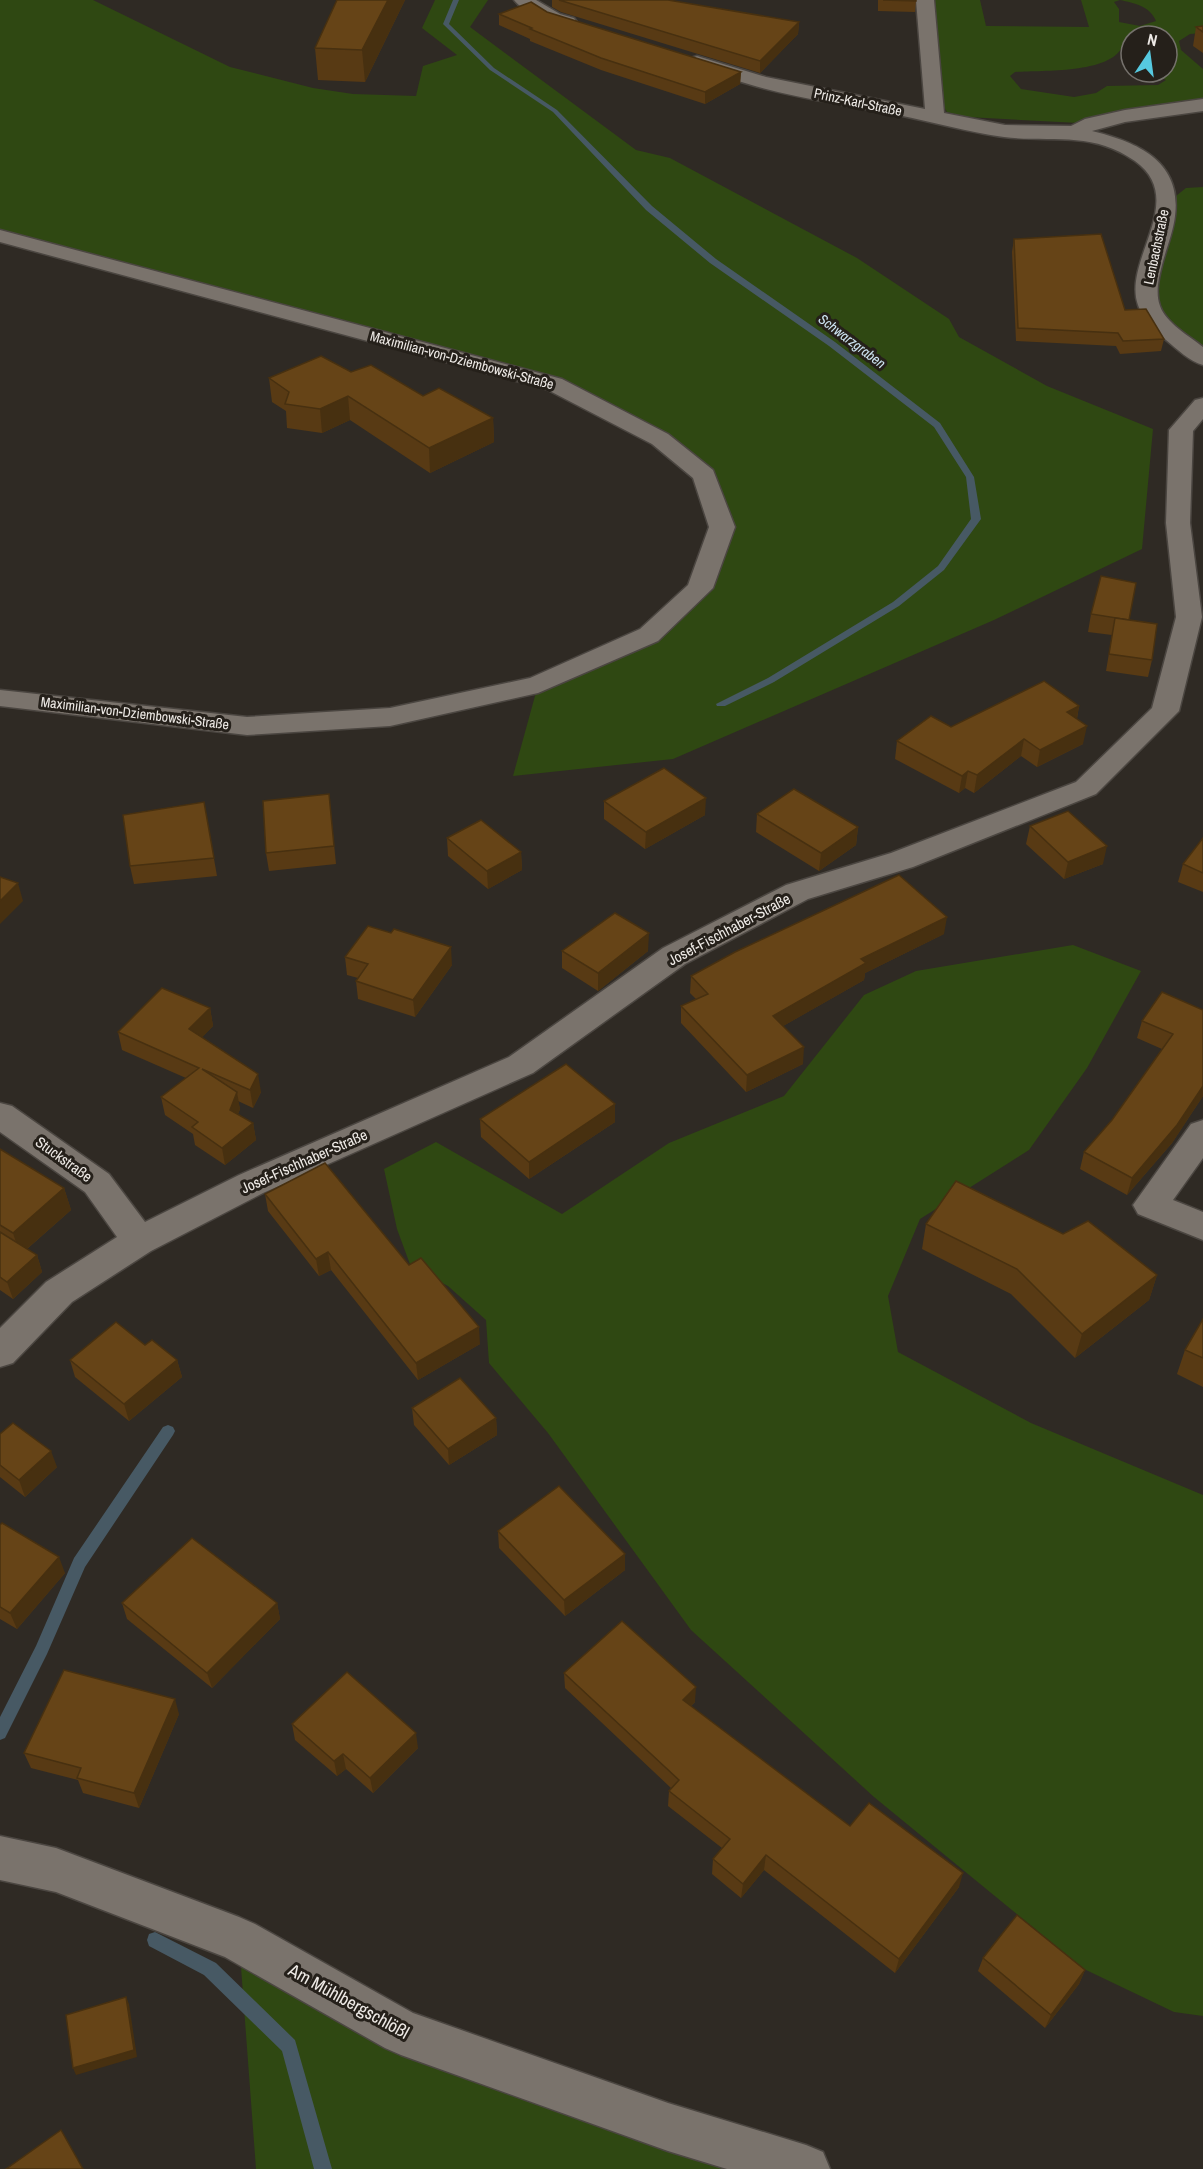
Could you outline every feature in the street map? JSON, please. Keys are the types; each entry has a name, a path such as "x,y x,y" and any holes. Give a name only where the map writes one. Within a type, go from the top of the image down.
{"street":[{"path":"523,0 554,18 586,28"},
{"path":"925,0 935,118"},
{"name":"Prinz-Karl-Straße","path":"674,55 762,82 1005,131 1075,132 1092,123 1125,116 1203,105"},
{"name":"Lenbachstraße","path":"1075,132 1116,142 1151,162 1166,186 1165,216 1151,261 1146,293 1151,311 1203,358"},
{"name":"Maximilian-von-Dziembowski-Straße","path":"0,236 554,384 660,439 704,475 722,527 700,588 649,635 538,685 390,717 247,726 0,698"},
{"name":"Josef-Fischhaber-Straße","path":"0,1352 58,1292 139,1241 251,1184 521,1065 674,956 797,892 902,860 1086,788 1165,711 1189,617 1178,522 1181,430 1203,405"},
{"name":"Stuckstraße","path":"0,1115 97,1183 139,1241"},
{"path":"1203,1133 1150,1205 1203,1226"},
{"name":"Am Mühlbergschlößl","path":"0,1858 56,1870 239,1940 401,2032 668,2127 806,2169"}],"green space":[{"path":"0,0 93,0 230,67 313,88 353,94 416,96 423,66 457,55 422,28 435,0 488,0 470,27 636,150 670,158 857,258 949,319 959,337 1047,386 1153,429 1142,549 994,620 673,759 513,776 538,685 649,635 700,588 722,527 704,475 565,390 0,236"},
{"path":"930,0 980,0 986,26 1089,27 1081,0 1120,0 1114,2 1119,9 1119,22 1130,24 1119,24 1119,51 1115,56 1104,62 1074,69 1015,72 1010,76 1021,89 1074,97 1096,93 1107,86 1179,84 1179,41 1181,50 1203,69 1203,98 1079,123 967,117 947,112 939,99"},
{"path":"1120,0 1203,0 1203,33 1190,34 1179,41 1179,24 1146,24 1156,21 1150,12 1136,4"},
{"path":"1203,187 1203,346 1183,334 1163,317 1154,296 1161,251 1176,196 1186,188"},
{"path":"1073,945 1141,971 1087,1068 1029,1150 920,1219 888,1296 898,1352 1031,1423 1203,1495 1203,2016 1174,2012 1084,1969 874,1797 691,1630 548,1433 489,1363 486,1320 448,1286 411,1267 397,1229 384,1169 436,1142 562,1214 669,1143 784,1096 864,995 916,971"},
{"path":"239,1940 401,2032 806,2169 256,2169"}],"building":[{"path":"337,0 388,0 362,50 315,48"},
{"path":"559,0 668,0 799,22 760,61"},
{"path":"531,2 547,12 741,72 705,92 601,58 499,14"},
{"path":"1101,234 1125,310 1146,309 1164,339 1123,341 1118,333 1018,328 1014,239"},
{"path":"321,356 351,372 371,365 423,396 439,388 493,418 429,448 348,396 320,409 285,404 289,392 269,378"},
{"path":"1101,576 1136,583 1129,620 1091,614"},
{"path":"1115,618 1157,624 1152,660 1109,654"},
{"path":"1044,681 1079,706 1067,712 1087,726 1040,750 1024,739 977,775 968,771 962,776 897,741 931,716 951,727"},
{"path":"664,768 706,798 646,832 604,801"},
{"path":"794,789 858,827 821,853 757,814"},
{"path":"329,794 334,846 266,853 263,801"},
{"path":"204,802 214,858 130,866 123,815"},
{"path":"1068,811 1107,846 1068,862 1030,826"},
{"path":"481,820 521,852 487,871 447,838"},
{"path":"1203,838 1203,873 1183,864"},
{"path":"899,875 947,917 861,959 866,963 773,1016 804,1047 747,1075 681,1006 708,994 691,976 735,952"},
{"path":"0,877 18,883 0,901"},
{"path":"615,913 649,933 598,973 562,951"},
{"path":"368,926 391,933 394,929 451,947 413,1000 356,981 368,964 345,957"},
{"path":"162,988 210,1008 189,1029 258,1074 250,1090 202,1069 237,1092 230,1110 253,1123 222,1148 192,1127 198,1122 161,1097 199,1068 118,1032"},
{"path":"1162,992 1203,1010 1203,1086 1177,1125 1132,1178 1084,1152 1112,1120 1173,1034 1142,1021"},
{"path":"566,1064 615,1104 529,1162 480,1119"},
{"path":"0,1149 64,1188 13,1233 0,1225"},
{"path":"325,1163 409,1265 421,1258 479,1327 416,1363 328,1252 316,1259 265,1194"},
{"path":"956,1181 1063,1234 1088,1221 1157,1275 1082,1334 1017,1269 926,1224"},
{"path":"0,1232 37,1255 7,1282 0,1277"},
{"path":"1203,1319 1203,1358 1185,1350"},
{"path":"116,1322 145,1345 152,1340 177,1360 124,1404 70,1360"},
{"path":"460,1378 496,1418 448,1449 412,1408"},
{"path":"13,1423 51,1451 19,1480 0,1465 0,1434"},
{"path":"559,1486 625,1554 564,1600 498,1531"},
{"path":"2,1523 59,1557 10,1613 0,1607 0,1525"},
{"path":"192,1538 277,1603 207,1673 122,1603"},
{"path":"622,1621 696,1687 683,1700 850,1826 869,1803 963,1873 899,1959 766,1855 743,1884 713,1859 730,1839 669,1791 679,1780 564,1673"},
{"path":"64,1670 175,1699 134,1793 77,1778 81,1768 24,1753"},
{"path":"347,1672 416,1733 370,1778 343,1754 334,1761 292,1724"},
{"path":"1017,1915 1085,1970 1051,2015 983,1958"},
{"path":"126,1997 134,2050 73,2068 66,2015"},
{"path":"61,2130 83,2169 6,2169"}],"waterway":[{"name":"Schwarzgraben","path":"456,0 446,24 492,69 555,111 649,208 713,261 832,344 937,425 970,477 976,519 941,568 896,604 771,680 721,704"},
{"path":"0,1733 42,1649 79,1563 168,1431"},
{"path":"155,1940 210,1969 289,2046 323,2169"}]}
